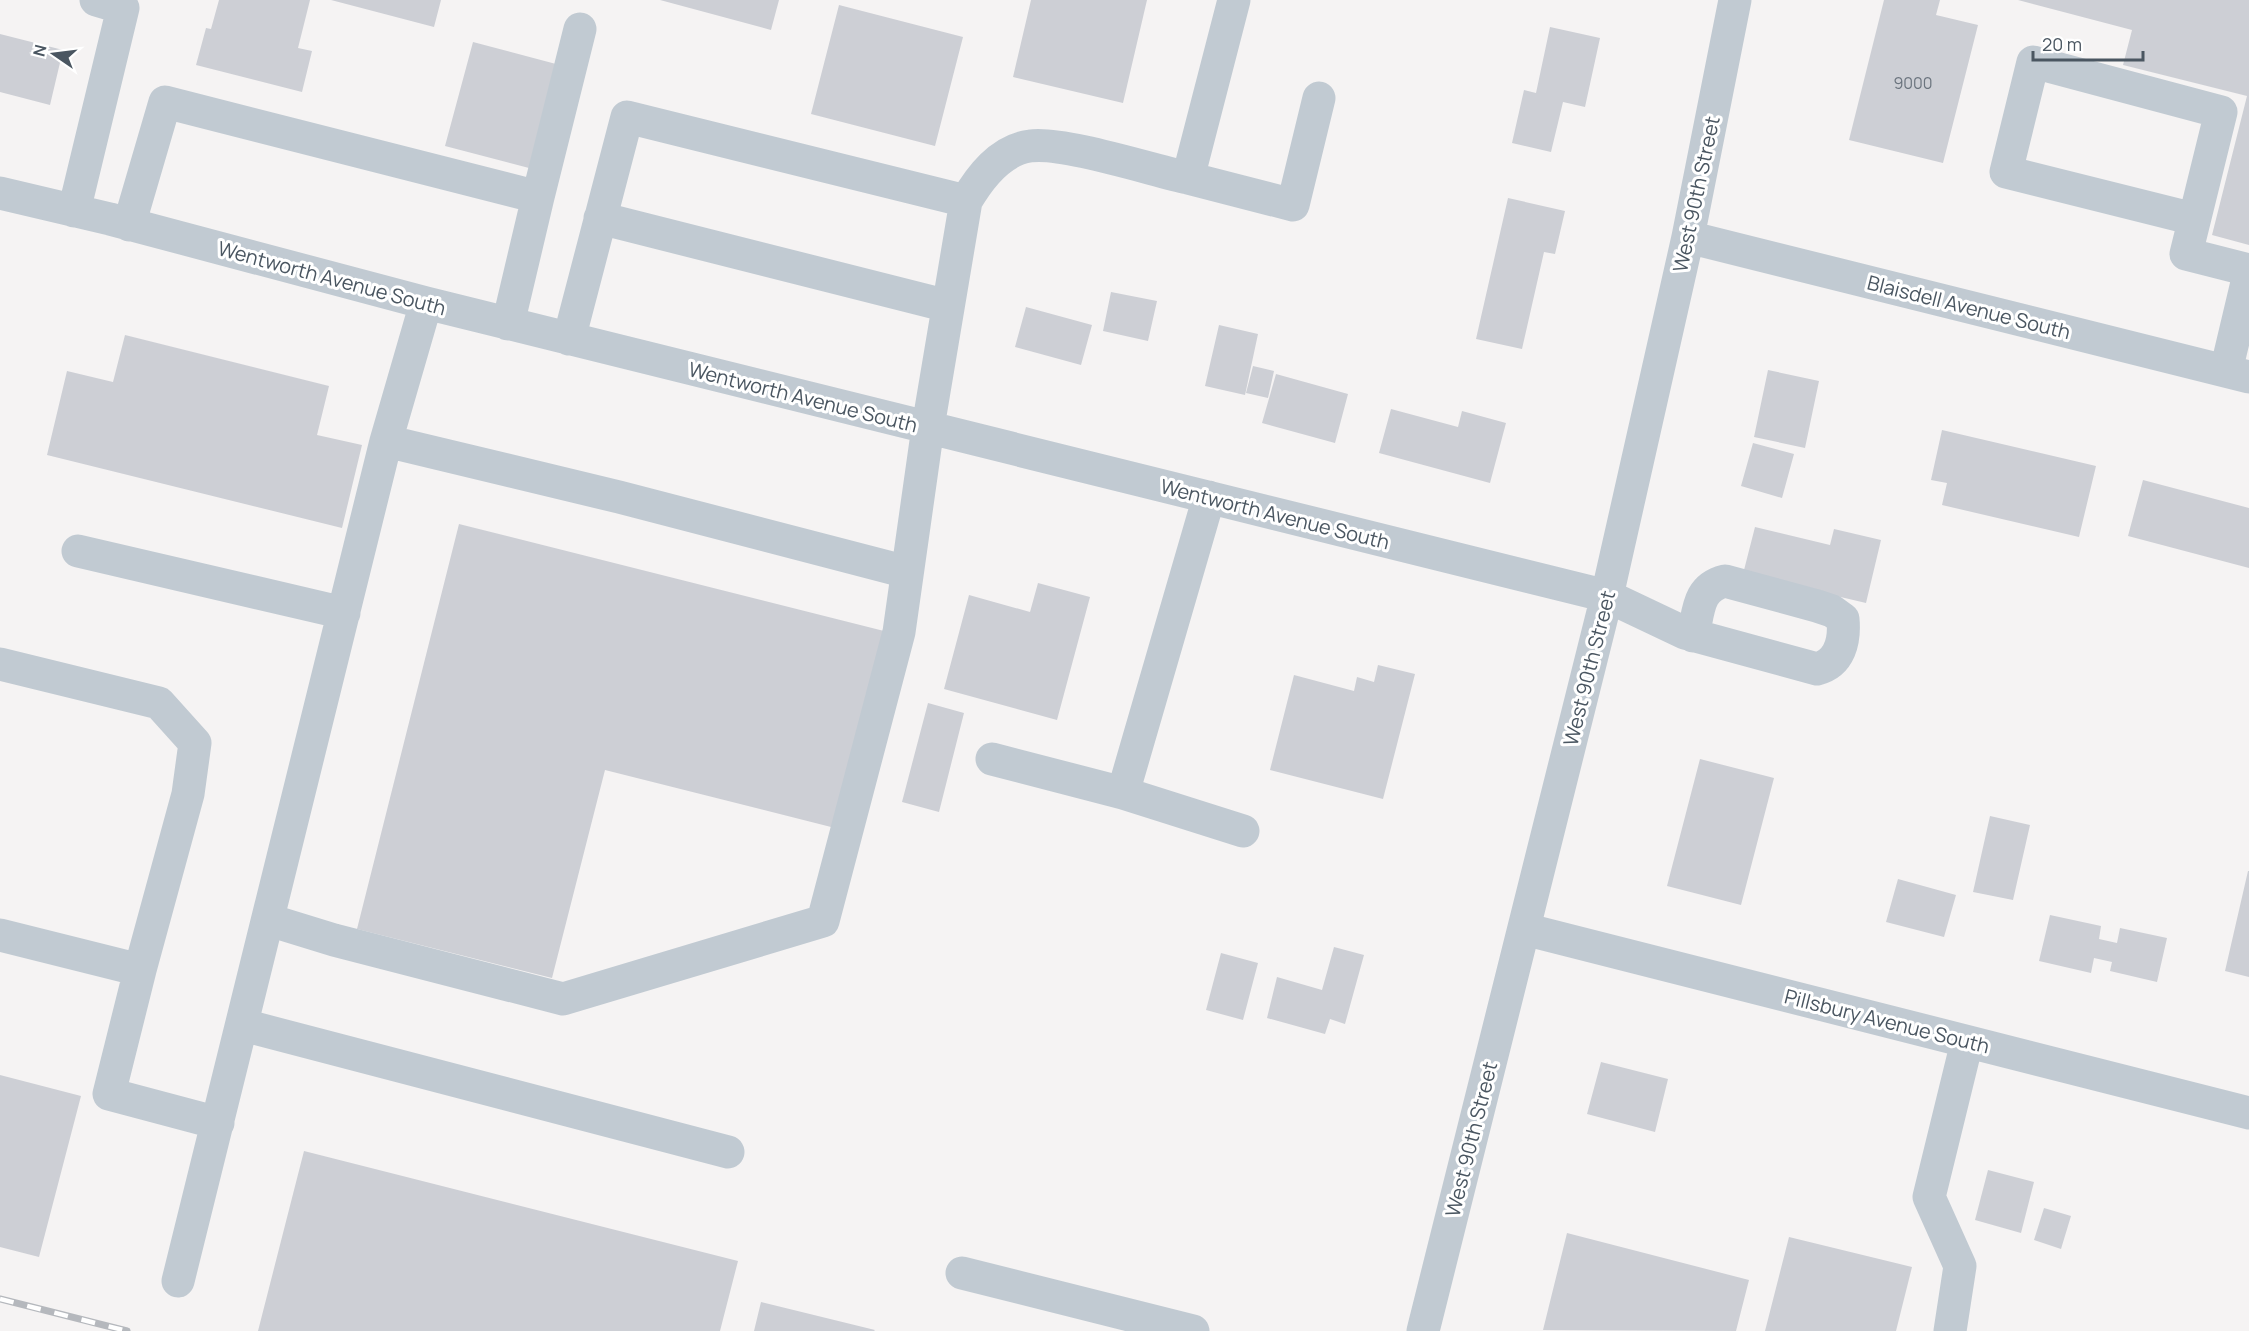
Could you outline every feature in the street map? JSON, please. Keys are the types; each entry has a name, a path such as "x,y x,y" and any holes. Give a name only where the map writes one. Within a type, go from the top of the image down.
{"street":[{"path":"74,211 123,8 96,0"},
{"path":"1188,178 1234,0"},
{"name":"West 90th Street","path":"1423,1331 1607,596 1688,237 1735,0"},
{"path":"508,324 580,29"},
{"path":"2194,219 2006,171 2033,62 2221,112 2186,254 2249,272 2237,374"},
{"path":"269,920 334,940 563,999 823,921 899,632 928,427 966,201 982,174 1005,156 1029,146 1056,146 1293,205 1319,98"},
{"path":"129,225 165,102 538,197"},
{"path":"569,339 627,117 966,201"},
{"name":"Wentworth Avenue South","path":"0,193 508,324 1607,596 1693,636"},
{"path":"600,218 948,306"},
{"name":"Blaisdell Avenue South","path":"1688,237 2237,374"},
{"path":"178,1281 386,441 426,303"},
{"path":"386,441 619,496 907,572"},
{"path":"1123,793 1209,497"},
{"path":"78,552 344,613"},
{"path":"0,664 159,704 195,743 188,794 140,970 110,1094 218,1123"},
{"path":"992,759 1123,793 1243,831"},
{"name":"Pillsbury Avenue South","path":"1524,929 2249,1113"},
{"path":"0,935 140,970"},
{"path":"243,1025 728,1152"},
{"path":"1950,1331 1960,1266 1929,1197 1967,1042"},
{"path":"962,1273 1193,1331"}],"building":[{"path":"219,0 310,0 298,48 312,51 302,92 196,65 206,28 211,29"},
{"path":"331,0 441,0 434,27"},
{"path":"660,0 779,0 771,30"},
{"path":"1031,0 1147,0 1123,103 1013,77"},
{"path":"1884,0 1940,0 1936,15 1978,25 1943,163 1849,140"},
{"path":"2018,0 2249,0 2249,245 2212,235 2247,96 2123,65 2132,30"},
{"path":"839,5 963,37 935,146 811,114"},
{"path":"1550,27 1600,38 1585,107 1563,102 1551,152 1512,143 1524,90 1536,93"},
{"path":"0,34 63,50 50,105 0,92"},
{"path":"473,42 556,64 529,168 445,146"},
{"path":"1508,198 1565,211 1555,254 1544,252 1522,349 1476,339"},
{"path":"1111,292 1157,301 1148,341 1103,331"},
{"path":"1026,307 1092,325 1081,365 1015,347"},
{"path":"1219,325 1258,334 1245,395 1205,386"},
{"path":"125,335 329,386 317,435 362,445 342,528 47,455 67,371 113,382"},
{"path":"1253,366 1274,371 1268,398 1246,393"},
{"path":"1768,370 1819,381 1805,448 1754,437"},
{"path":"1276,374 1348,394 1335,443 1262,423"},
{"path":"1391,409 1458,427 1462,411 1506,423 1490,483 1379,453"},
{"path":"1942,430 2096,466 2079,537 1942,505 1947,483 1931,480"},
{"path":"1753,443 1794,454 1782,498 1741,486"},
{"path":"2143,480 2249,508 2249,568 2128,536"},
{"path":"459,524 884,631 835,828 605,770 552,978 357,929"},
{"path":"1755,527 1830,545 1834,529 1881,540 1866,603 1743,574"},
{"path":"1038,583 1090,597 1057,720 944,689 969,595 1030,612"},
{"path":"1378,665 1415,674 1383,799 1270,770 1294,675 1354,691 1357,677 1374,682"},
{"path":"928,703 964,713 939,812 902,802"},
{"path":"1700,759 1774,778 1741,905 1667,886"},
{"path":"1990,816 2030,825 2013,900 1973,892"},
{"path":"2249,871 2249,977 2225,971"},
{"path":"1898,879 1956,895 1944,937 1886,922"},
{"path":"2050,915 2101,926 2099,939 2117,943 2120,928 2167,938 2157,982 2110,971 2112,962 2094,958 2091,973 2039,961"},
{"path":"1334,947 1364,955 1345,1024 1330,1019 1325,1034 1267,1018 1277,977 1322,990"},
{"path":"1221,953 1258,963 1243,1020 1206,1010"},
{"path":"1601,1062 1668,1079 1655,1132 1587,1114"},
{"path":"0,1075 81,1096 39,1257 0,1247"},
{"path":"304,1151 738,1261 720,1331 258,1331"},
{"path":"1988,1170 2034,1182 2021,1233 1975,1220"},
{"path":"2044,1208 2071,1216 2061,1249 2034,1240"},
{"path":"1567,1233 1749,1280 1736,1331 1543,1330"},
{"path":"1789,1237 1912,1267 1896,1331 1765,1331"},
{"path":"761,1302 875,1330 754,1331"}],"railway":[{"path":"0,1299 127,1331"}]}
